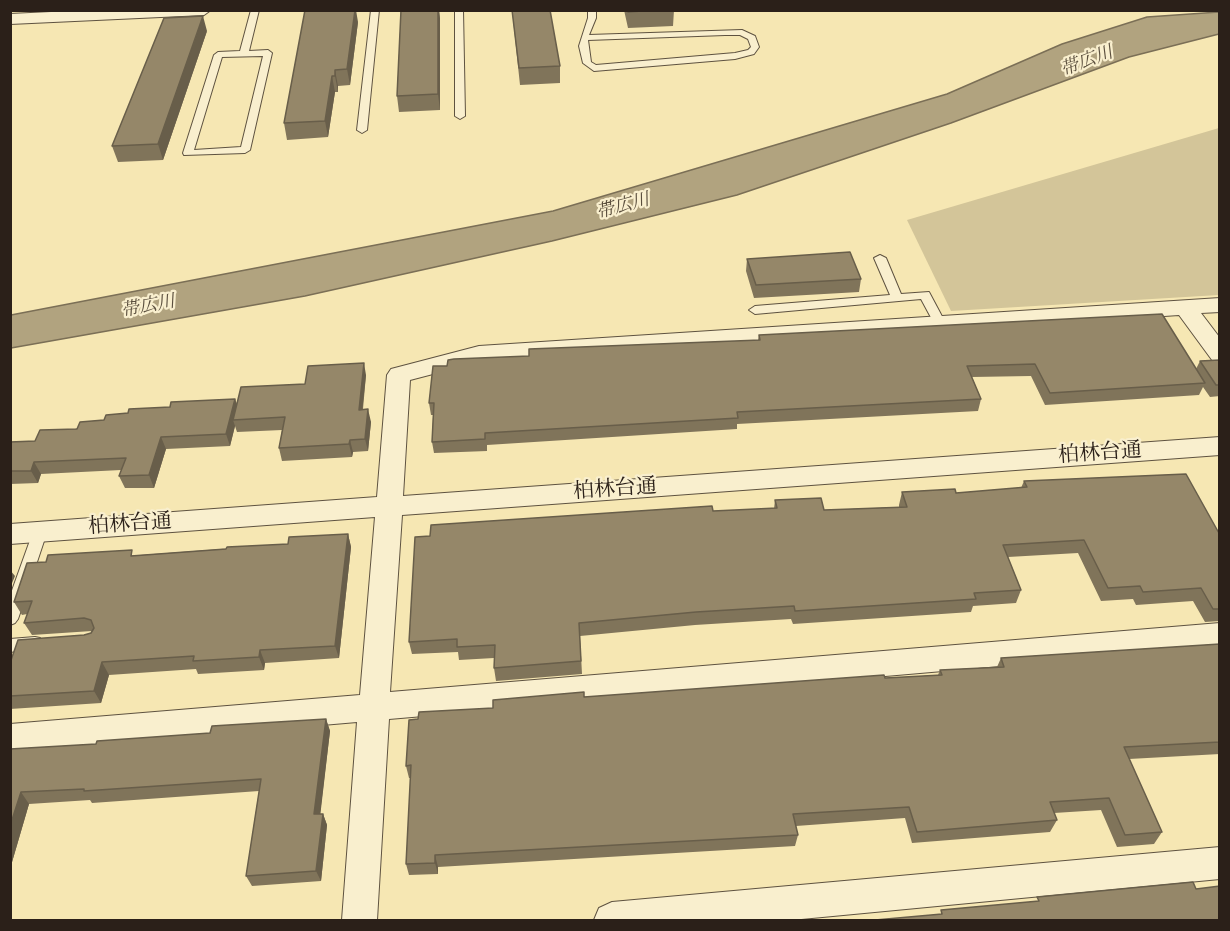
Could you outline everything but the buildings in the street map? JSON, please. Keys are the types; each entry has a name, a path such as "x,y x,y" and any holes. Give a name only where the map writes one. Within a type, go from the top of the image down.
{"street":[{"path":"10,19 204,10"},
{"path":"360,921 399,375 479,354 1220,305"},
{"path":"1185,307 1220,355"},
{"name":"柏林台通","path":"10,534 1220,446"},
{"path":"10,738 1220,634"},
{"path":"612,921 1220,863"}],"lane":[{"path":"244,54 255,10"},
{"path":"362,130 375,10"},
{"path":"459,10 460,116"},
{"path":"584,38 742,33 752,38 755,47 751,52 735,56 594,68 587,63 583,46 584,38 592,18 592,10"},
{"path":"268,52 245,150 188,153 218,55 244,54 268,52"},
{"path":"880,258 897,298"},
{"path":"755,310 925,295 939,322"},
{"path":"10,619 40,532"},
{"path":"10,646 45,643"}],"shaded area":[{"path":"1219,128 1219,295 951,311 907,220"}],"water":[{"name":"帯広川","path":"1219,12 1219,34 1129,57 951,123 737,195 552,241 305,296 11,348 11,315 553,211 947,94 1062,44 1147,17"}]}
